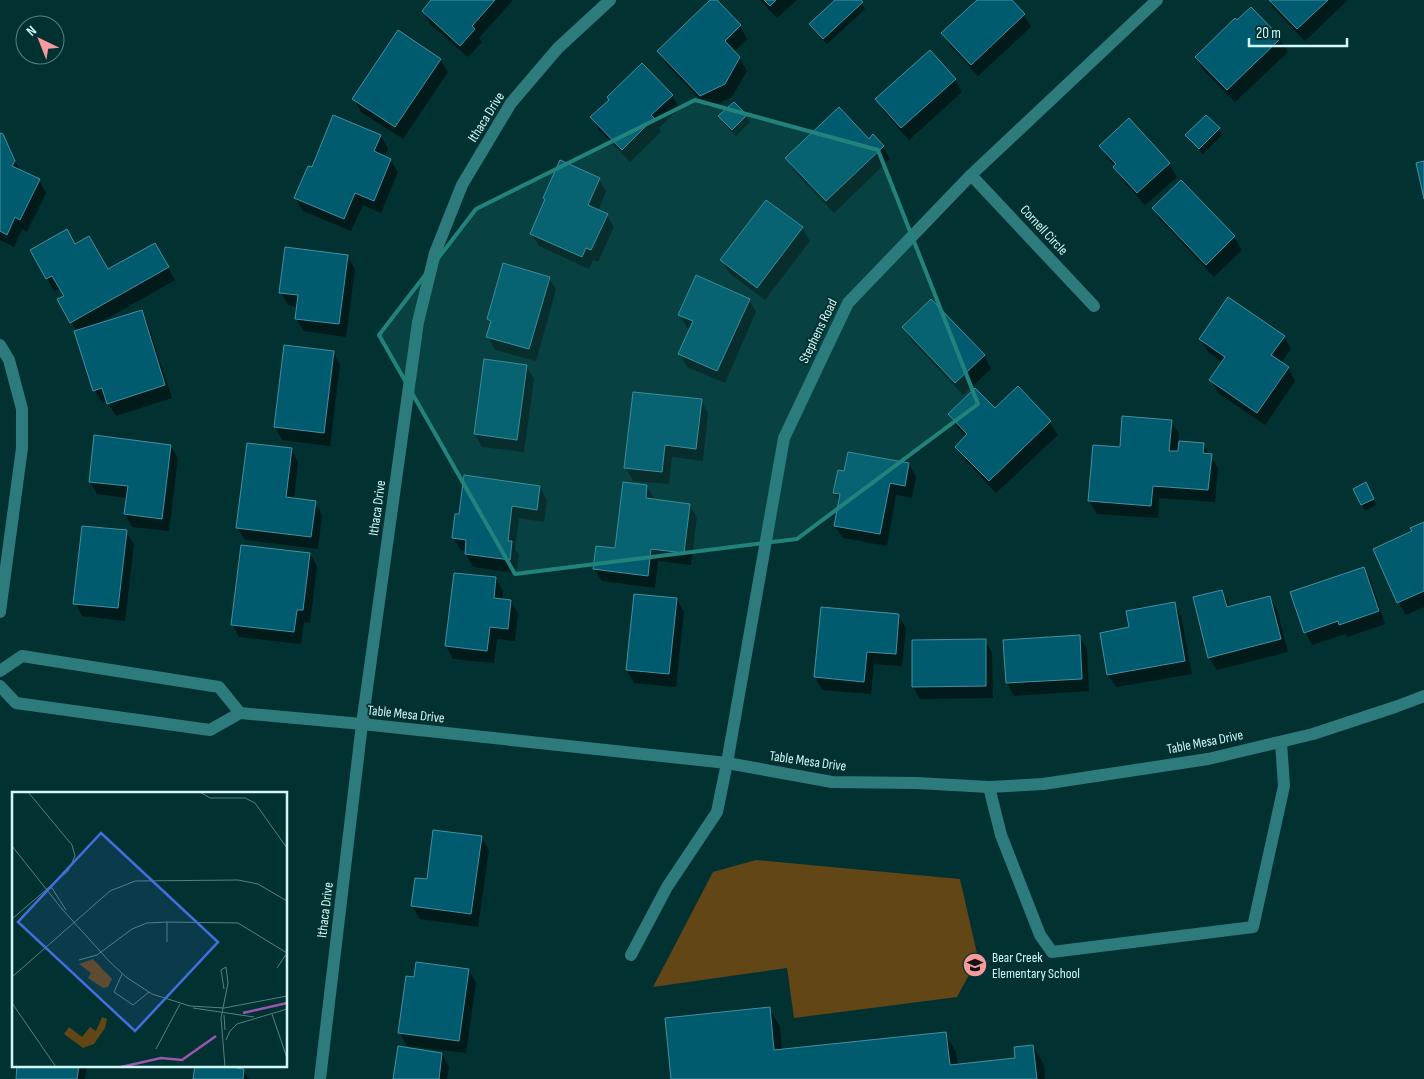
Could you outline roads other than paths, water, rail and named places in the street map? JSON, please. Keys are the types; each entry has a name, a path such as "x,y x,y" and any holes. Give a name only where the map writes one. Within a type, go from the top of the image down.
{"street":[{"name":"Ithaca Drive","path":"320,1079 362,724 418,322 436,252 462,186 511,103 558,48 610,0"},
{"name":"Stephens Road","path":"631,955 667,887 717,812 784,438 848,303 971,175 1157,0"},
{"name":"Cornell Circle","path":"971,175 1094,306"},
{"path":"0,345 10,360 22,409 22,448 0,612"},
{"path":"0,671 22,656 220,687 240,713 210,730 16,703 0,686"},
{"name":"Table Mesa Drive","path":"240,713 362,724 727,763 832,782 917,783 989,787 1043,784 1208,759 1313,734 1424,696"},
{"path":"989,787 1000,835 1040,935 1052,952 1253,927 1284,786 1281,742"}],"place":[{"name":"Bear Creek Elementary School","path":"975,965"}]}
